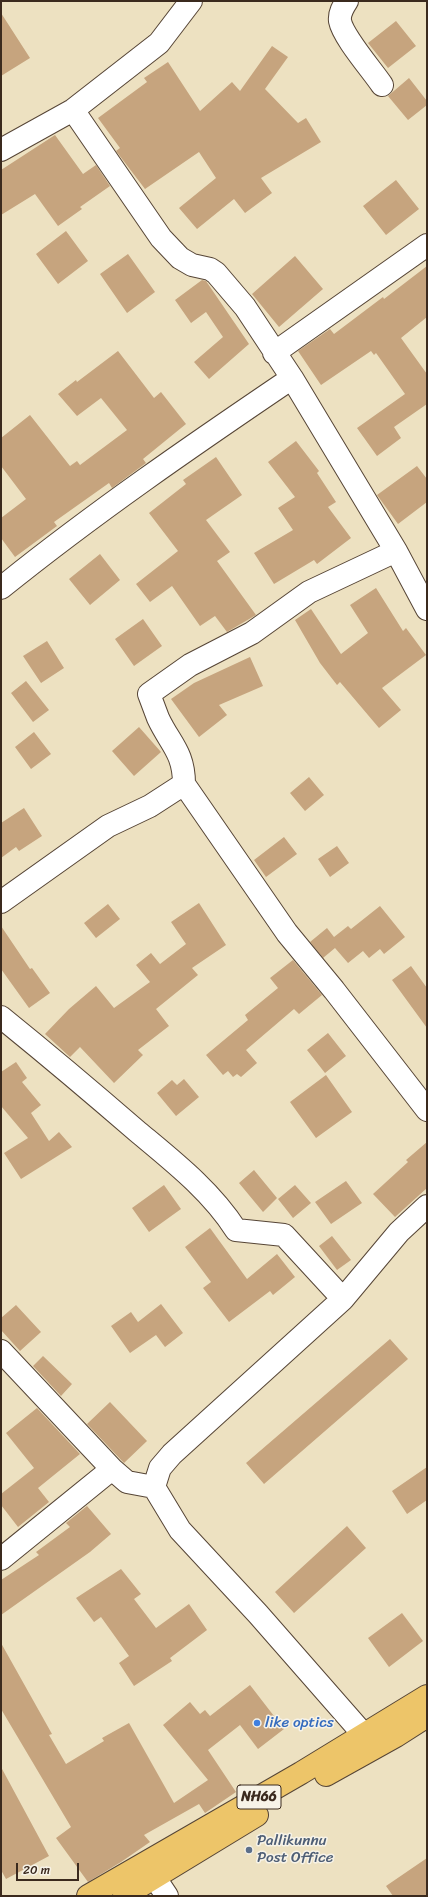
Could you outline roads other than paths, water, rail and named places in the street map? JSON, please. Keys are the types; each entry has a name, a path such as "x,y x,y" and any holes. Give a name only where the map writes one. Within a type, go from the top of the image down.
{"highway":[{"name":"NH66","path":"124,1896 150,1870 427,1696"},
{"name":"NH66","path":"88,1896 150,1870 275,1804 396,1736 427,1716"}],"street":[{"path":"1,150 73,110 159,43 190,1"},
{"path":"347,1 341,10 340,21 344,32 382,85"},
{"path":"73,110 161,238 180,258 192,265 210,269 216,273 245,307 274,353 292,378 396,551 427,609"},
{"path":"274,353 427,245"},
{"path":"1,588 49,549 191,446 292,378"},
{"path":"396,551 309,592 252,633 190,665 150,694 159,718 175,746 184,768 184,784 288,933 427,1110"},
{"path":"1,902 108,826 150,806 184,784"},
{"path":"1,1017 60,1065 193,1179 226,1215 236,1230 284,1235 343,1299"},
{"path":"154,1487 160,1468 190,1436 235,1398 343,1299 399,1232 427,1206"},
{"path":"1,1351 112,1469 127,1482 154,1487 180,1530 258,1614 364,1735"},
{"path":"1,1559 112,1469"},
{"path":"150,1870 167,1896"}],"place":[{"name":"like optics","path":"257,1723"},
{"name":"Pallikunnu Post Office","path":"249,1850"}]}
